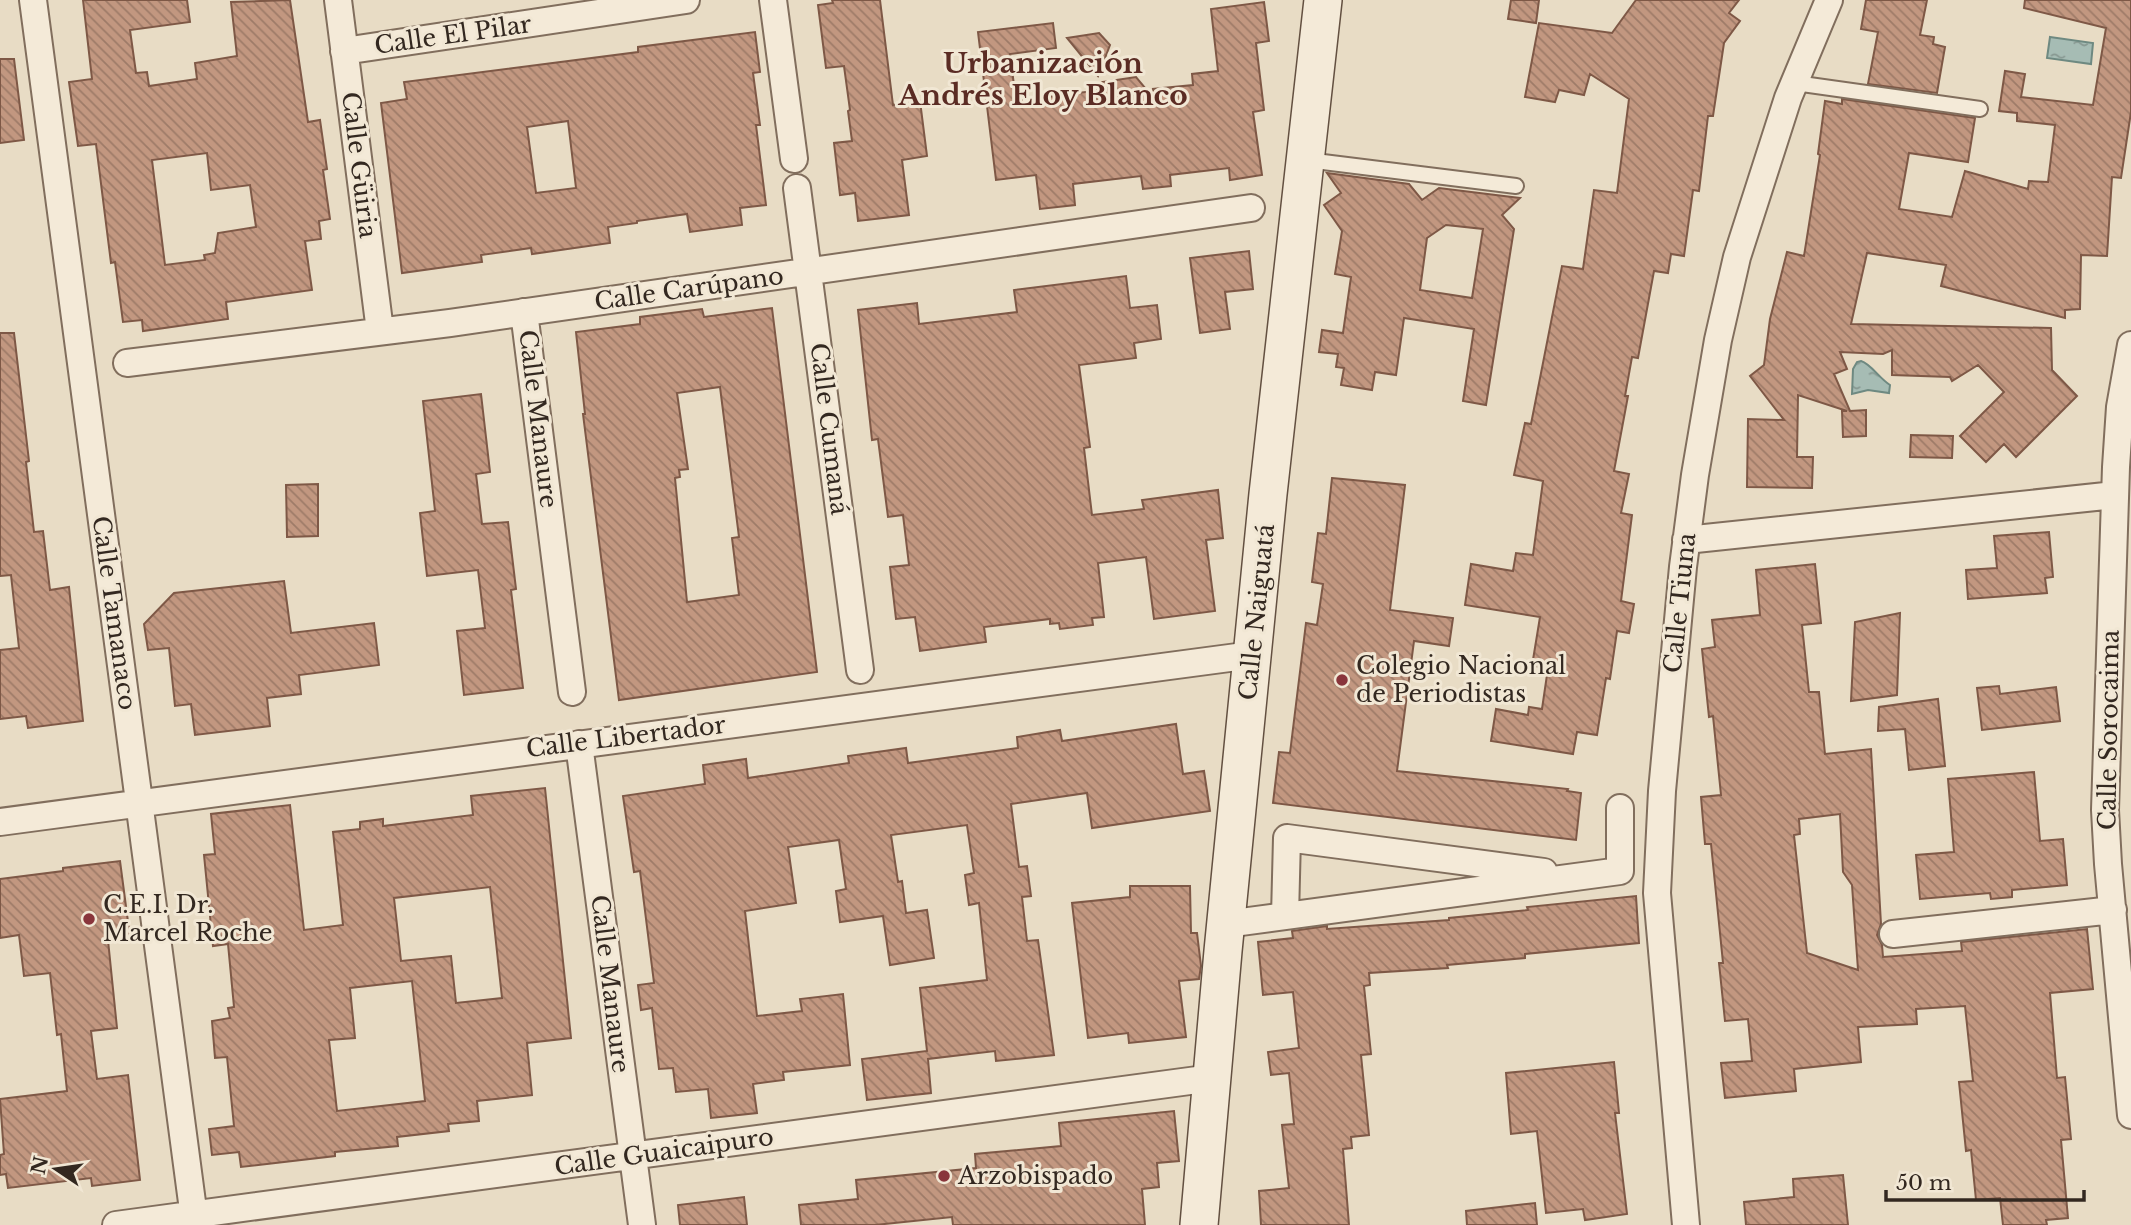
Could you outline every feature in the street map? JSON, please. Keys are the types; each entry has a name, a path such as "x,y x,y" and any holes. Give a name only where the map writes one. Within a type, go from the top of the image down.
{"street":[{"name":"Calle Tamanaco","path":"33,0 195,1220"},
{"name":"Calle Güiria","path":"338,0 380,331"},
{"name":"Calle El Pilar","path":"344,51 686,0"},
{"path":"773,0 794,159"},
{"name":"Calle Naiguatá","path":"1199,1225 1252,655 1323,0"},
{"name":"Calle Tiuna","path":"1686,1225 1657,893 1662,791 1686,540 1718,340 1737,257 1795,83 1829,0"},
{"name":"Calle Cumaná","path":"797,188 860,670"},
{"name":"Calle Carúpano","path":"127,363 524,312 1251,208"},
{"name":"Calle Manaure","path":"524,312 572,692"},
{"name":"Calle Sorocaima","path":"2131,345 2120,408 2120,508 2105,810 2131,1115"},
{"path":"1686,540 2120,508"},
{"name":"Calle Libertador","path":"0,822 1252,655"},
{"name":"Calle Manaure","path":"579,744 642,1225"},
{"path":"1226,924 1620,872 1620,808"},
{"path":"1284,916 1287,838 1579,877"},
{"path":"1893,934 2113,910"},
{"name":"Calle Guaicaipuro","path":"116,1225 195,1220 633,1156 1212,1078"}],"lane":[{"path":"1795,83 1980,109"},
{"path":"1306,160 1516,186"}],"water":[{"path":"2050,37 2093,43 2091,64 2047,58"},
{"path":"1861,361 1890,385 1889,393 1868,390 1852,394 1853,369 1857,362"}],"building":[{"path":"83,0 187,0 190,22 130,30 136,73 147,72 149,86 197,79 195,63 237,56 231,2 290,0 308,122 320,120 327,169 323,170 330,219 319,221 321,239 305,241 312,290 226,302 228,319 143,331 142,320 123,322 115,262 111,263 96,144 78,146 69,82 92,79","holes":["207,153 211,190 250,185 256,227 218,233 215,253 204,255 205,260 165,265 152,160"]},
{"path":"832,0 880,0 893,105 920,101 927,156 902,160 909,215 858,221 855,193 840,195 834,143 852,141 844,66 826,68 818,5 833,3"},
{"path":"1511,0 1539,0 1536,23 1508,19"},
{"path":"1636,0 1739,0 1729,13 1740,21 1724,43 1713,116 1708,116 1699,191 1693,190 1684,256 1671,254 1668,273 1654,271 1638,358 1632,357 1625,396 1628,396 1614,471 1629,474 1621,513 1632,515 1621,601 1634,604 1629,633 1617,631 1610,679 1606,678 1597,735 1577,732 1573,754 1491,741 1496,709 1528,715 1529,707 1542,709 1548,668 1532,666 1540,617 1465,605 1471,564 1513,571 1516,553 1533,555 1543,481 1514,475 1525,423 1531,424 1562,266 1583,269 1594,190 1617,193 1629,99 1590,74 1584,95 1559,90 1555,102 1525,97 1539,23 1612,33"},
{"path":"1866,0 1927,0 1920,35 1934,37 1933,44 1945,47 1937,93 1868,84 1878,32 1861,29"},
{"path":"2025,0 2131,0 2131,112 2121,178 2112,177 2107,256 2081,255 2080,309 2065,310 2065,318 1941,286 1946,265 1867,253 1851,324 2051,328 2052,370 2077,396 2016,457 2004,444 1986,462 1960,436 2004,392 1978,365 1952,381 1950,377 1892,375 1892,350 1883,354 1840,352 1847,369 1834,374 1850,411 1866,410 1866,436 1843,437 1842,411 1847,411 1798,395 1797,457 1813,457 1812,488 1747,487 1748,419 1784,420 1750,376 1764,365 1770,319 1787,252 1804,256 1820,155 1825,101 1842,104 1842,99 1975,118 1968,162 1909,153 1899,209 1952,217 1965,171 2028,189 2029,181 2048,182 2055,125 2017,121 2017,113 1999,111 2005,71 2025,74 2021,97 2093,105 2106,28 2024,8"},
{"path":"1264,2 1269,41 1256,43 1264,110 1253,112 1262,175 1230,180 1229,168 1170,175 1171,186 1143,189 1141,176 1073,184 1075,205 1040,209 1036,175 996,180 978,32 1053,23 1056,48 1010,54 1016,101 1109,89 1103,82 1136,77 1155,100 1153,89 1193,85 1192,74 1218,71 1211,9"},
{"path":"755,32 760,72 753,73 760,125 756,125 766,205 740,208 742,225 690,232 687,214 637,221 608,227 610,243 532,254 531,248 481,255 482,262 402,273 381,103 407,99 404,82 638,52 638,47","holes":["568,121 576,188 536,193 527,127"]},
{"path":"1099,33 1110,45 1098,76 1067,38"},
{"path":"0,59 14,59 24,140 0,143"},
{"path":"1327,173 1409,184 1422,200 1439,188 1520,198 1502,215 1514,229 1486,405 1463,401 1474,329 1404,318 1396,375 1375,372 1372,390 1341,385 1344,368 1336,367 1338,354 1319,352 1322,330 1343,333 1351,277 1335,274 1342,231 1324,205 1341,193","holes":["1446,225 1483,229 1472,298 1420,290 1427,238"]},
{"path":"1249,251 1253,289 1225,292 1230,329 1200,333 1190,258"},
{"path":"1126,276 1130,308 1157,305 1161,339 1134,343 1136,358 1079,365 1090,447 1084,448 1092,515 1144,509 1142,500 1218,490 1223,538 1206,540 1215,611 1154,619 1146,557 1098,563 1104,617 1092,618 1093,625 1060,629 1059,623 1050,624 1050,619 984,627 986,642 920,651 915,617 896,619 890,567 909,565 903,515 888,517 878,439 872,440 858,310 917,303 919,324 1017,312 1014,290"},
{"path":"772,308 817,672 619,700 583,414 576,332 640,324 640,317 702,309 704,317","holes":["720,387 739,537 732,538 739,595 687,602 675,478 680,477 679,470 688,469 677,393"]},
{"path":"0,333 14,333 29,461 26,462 34,532 43,531 50,590 69,587 83,721 28,728 26,716 0,719 0,650 19,648 11,575 0,576"},
{"path":"481,394 490,472 476,474 482,524 508,522 516,589 511,590 523,688 464,695 457,631 485,628 478,570 427,576 420,513 435,511 423,401"},
{"path":"1911,435 1953,436 1952,458 1910,457"},
{"path":"1332,478 1405,485 1390,610 1453,618 1449,646 1414,641 1397,771 1568,789 1567,791 1581,793 1576,840 1273,803 1279,752 1290,753 1306,623 1317,625 1323,584 1312,582 1318,533 1326,534"},
{"path":"318,484 318,536 287,537 286,485"},
{"path":"2049,532 2053,577 2045,578 2047,593 1968,599 1966,570 1997,568 1994,536"},
{"path":"1815,564 1821,623 1802,625 1809,692 1819,692 1825,754 1871,749 1881,924 1877,935 1882,945 1883,957 1962,951 1961,942 2087,929 2093,989 2050,993 2057,1078 2065,1077 2071,1139 2061,1140 2068,1218 2046,1220 2047,1225 2003,1225 2000,1198 1976,1200 1971,1150 1966,1151 1959,1082 1973,1081 1965,1006 1916,1009 1917,1024 1858,1027 1861,1062 1794,1069 1796,1091 1725,1098 1721,1063 1752,1061 1748,1019 1725,1021 1719,963 1723,963 1711,844 1705,844 1701,797 1721,795 1713,716 1709,717 1702,649 1715,647 1712,620 1760,615 1756,570","holes":["1840,814 1843,872 1852,885 1858,970 1807,953 1794,835 1800,834 1799,819"]},
{"path":"284,581 291,633 374,623 379,665 299,675 301,694 267,698 270,726 195,735 191,704 175,706 169,648 148,650 144,624 174,593"},
{"path":"1900,613 1897,695 1851,701 1855,622"},
{"path":"1999,686 2000,694 2056,687 2060,721 1982,730 1977,688"},
{"path":"1938,699 1945,766 1909,770 1905,729 1878,731 1879,707"},
{"path":"1176,724 1183,774 1204,771 1210,811 1092,828 1087,793 1011,804 1019,867 1027,866 1031,896 1022,897 1027,941 1038,940 1054,1055 996,1061 995,1051 928,1059 931,1093 867,1100 862,1059 927,1051 920,988 987,980 979,903 969,905 965,875 974,873 967,825 891,835 898,882 902,881 906,913 927,910 934,958 890,965 883,916 840,922 836,891 846,889 839,840 788,847 796,903 745,911 757,1016 802,1011 800,999 843,994 850,1065 783,1072 784,1080 753,1084 757,1113 711,1118 708,1089 676,1092 673,1068 659,1069 652,1008 641,1010 638,985 654,983 640,871 634,872 623,796 705,784 703,765 746,759 748,778 849,763 848,756 906,748 908,763 1018,748 1017,737 1060,730 1062,741"},
{"path":"2034,772 2040,841 2063,839 2067,885 2012,890 2012,897 1991,899 1990,893 1920,899 1916,855 1954,852 1948,779"},
{"path":"545,788 571,1038 527,1043 532,1095 477,1101 479,1121 448,1124 449,1131 397,1137 398,1146 335,1152 335,1156 241,1167 239,1152 212,1155 209,1129 234,1126 227,1057 215,1058 212,1021 230,1018 228,1008 234,1007 228,944 213,946 204,855 215,854 211,814 290,805 304,930 343,925 333,832 360,829 360,822 383,819 383,826 473,815 471,796","holes":["490,887 502,998 456,1003 451,956 401,961 394,898","412,981 425,1101 337,1111 329,1040 355,1038 350,988"]},
{"path":"120,861 130,937 108,940 117,1028 91,1031 97,1079 128,1075 140,1180 92,1186 91,1178 8,1188 6,1174 0,1175 0,1155 4,1154 0,1099 67,1091 61,1034 57,1035 50,973 24,976 19,935 0,938 0,879"},
{"path":"1130,886 1190,886 1191,933 1197,933 1201,966 1199,979 1179,981 1186,1037 1129,1043 1128,1033 1088,1038 1072,903 1130,897"},
{"path":"1636,896 1639,943 1525,954 1525,958 1447,965 1448,968 1369,973 1370,985 1364,986 1371,1054 1361,1055 1369,1135 1351,1137 1352,1148 1343,1149 1349,1225 1261,1225 1259,1191 1289,1188 1282,1125 1294,1124 1289,1073 1271,1075 1268,1052 1299,1048 1293,992 1263,995 1258,942 1293,938 1292,931 1327,926 1327,929 1449,920 1528,910 1527,907"},
{"path":"1614,1062 1619,1113 1615,1113 1627,1214 1585,1220 1583,1209 1546,1213 1537,1131 1511,1134 1506,1073"},
{"path":"1174,1111 1179,1161 1157,1163 1159,1187 1142,1189 1145,1225 953,1225 952,1217 875,1225 801,1225 799,1205 858,1199 856,1180 976,1168 975,1154 1061,1146 1059,1123"},
{"path":"1843,1175 1848,1225 1746,1225 1744,1202 1794,1197 1793,1179"},
{"path":"744,1197 747,1225 680,1225 678,1205"},
{"path":"1535,1203 1537,1225 1467,1225 1466,1211"}],"place":[{"name":"Colegio Nacional de Periodistas","path":"1342,680"},
{"name":"C.E.I. Dr. Marcel Roche","path":"89,919"},
{"name":"Arzobispado","path":"944,1176"}],"district":[{"name":"Urbanización Andrés Eloy Blanco","path":"1043,79"}]}
